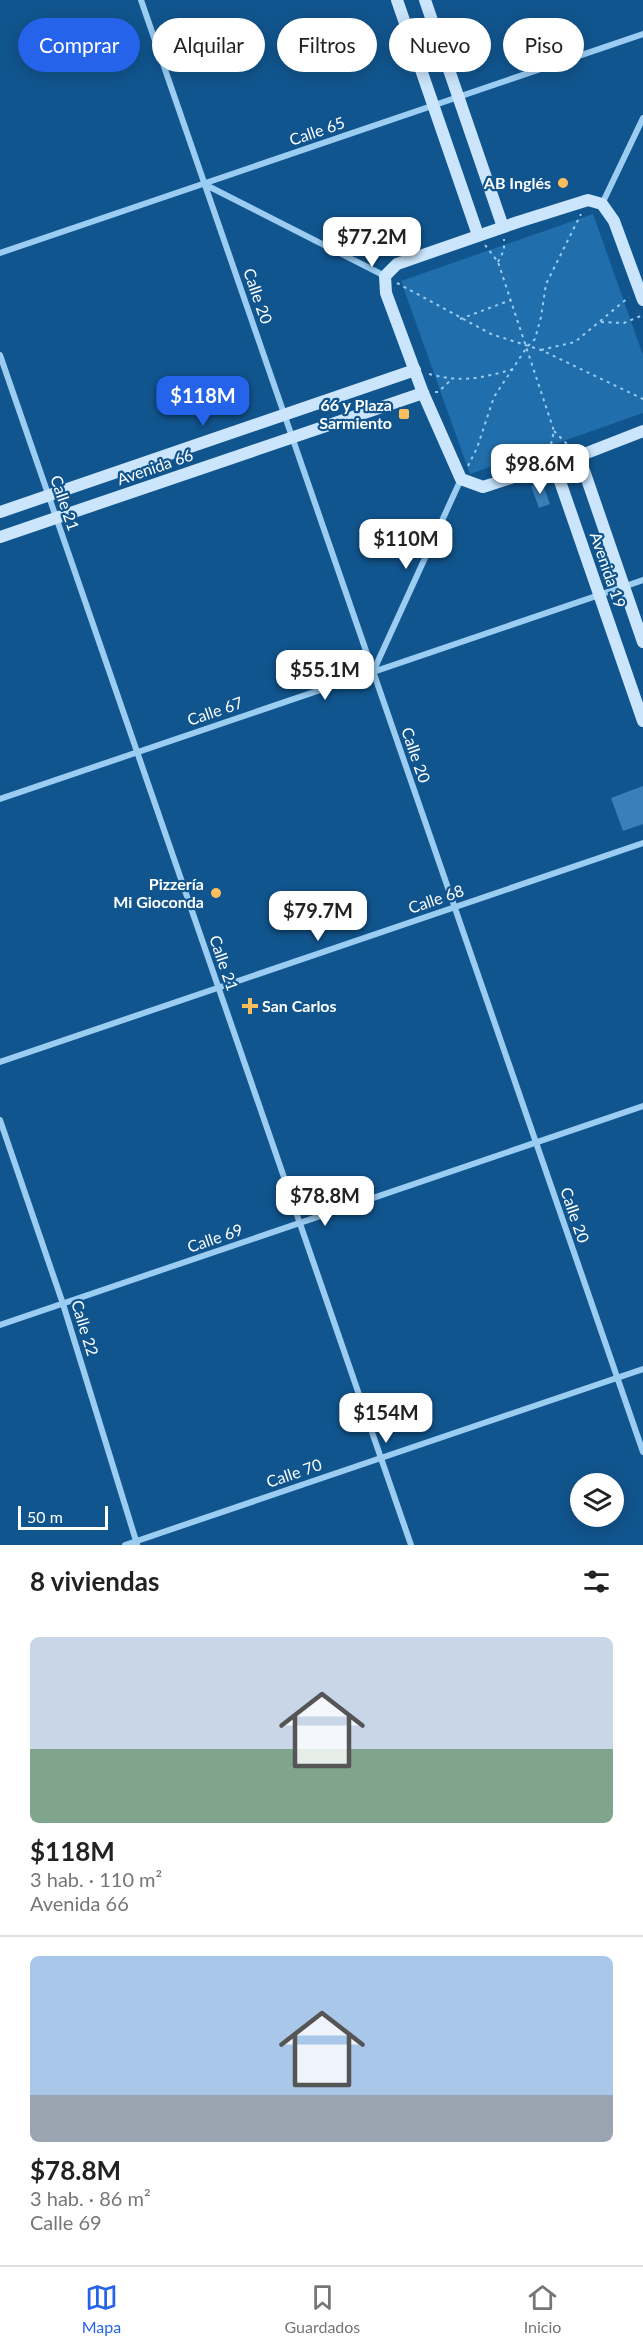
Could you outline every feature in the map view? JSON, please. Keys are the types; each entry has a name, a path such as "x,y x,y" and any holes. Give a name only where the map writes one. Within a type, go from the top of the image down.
{"main road":[{"path":"397,0 478,236"},
{"path":"425,0 503,227"},
{"path":"642,294 614,221 602,204 588,200 397,264 385,276 386,293 423,393 461,479 483,487 579,456 643,431"},
{"name":"Avenida 66","path":"0,512 415,370"},
{"name":"Avenida 66","path":"0,537 423,393"},
{"name":"Avenida 19","path":"579,456 643,642"},
{"name":"Avenida 19","path":"554,464 643,721"}],"street":[{"name":"Calle 20","path":"141,0 643,1452"},
{"name":"Calle 65","path":"0,253 643,34"},
{"path":"602,204 643,118"},
{"path":"204,184 385,276"},
{"name":"Calle 21","path":"0,355 411,1545"},
{"path":"373,672 461,479"},
{"name":"Calle 67","path":"0,799 643,580"},
{"name":"Calle 68","path":"0,1062 643,843"},
{"name":"Calle 69","path":"0,1325 643,1106"},
{"name":"Calle 22","path":"0,1120 63,1304 137,1543"},
{"name":"Calle 70","path":"125,1545 137,1543 643,1369"}],"path":[{"path":"461,479 477,448 494,397 527,347 535,339 546,284 588,200"},
{"path":"498,262 504,250 503,227"},
{"path":"478,236 498,262 554,431 579,456"},
{"path":"385,276 491,334 542,350 643,399"},
{"path":"542,350 575,342 601,322 626,298 642,294"},
{"path":"460,319 511,300"},
{"path":"601,322 624,323 643,315"},
{"path":"415,370 451,380 485,377 514,369"},
{"path":"423,393 438,392 451,380"},
{"path":"554,431 548,450 554,464"}],"shaded area":[{"path":"593,214 643,355 643,413 470,474 401,281"}],"building":[{"path":"542,482 550,504 539,508 531,486"},
{"path":"643,786 643,824 623,831 611,798"}],"place":[{"name":"AB Inglés","path":"563,183"},
{"name":"66 y Plaza Sarmiento","path":"404,414"},
{"name":"Pizzería Mi Gioconda","path":"216,893"},
{"name":"San Carlos","path":"250,1006"}]}
